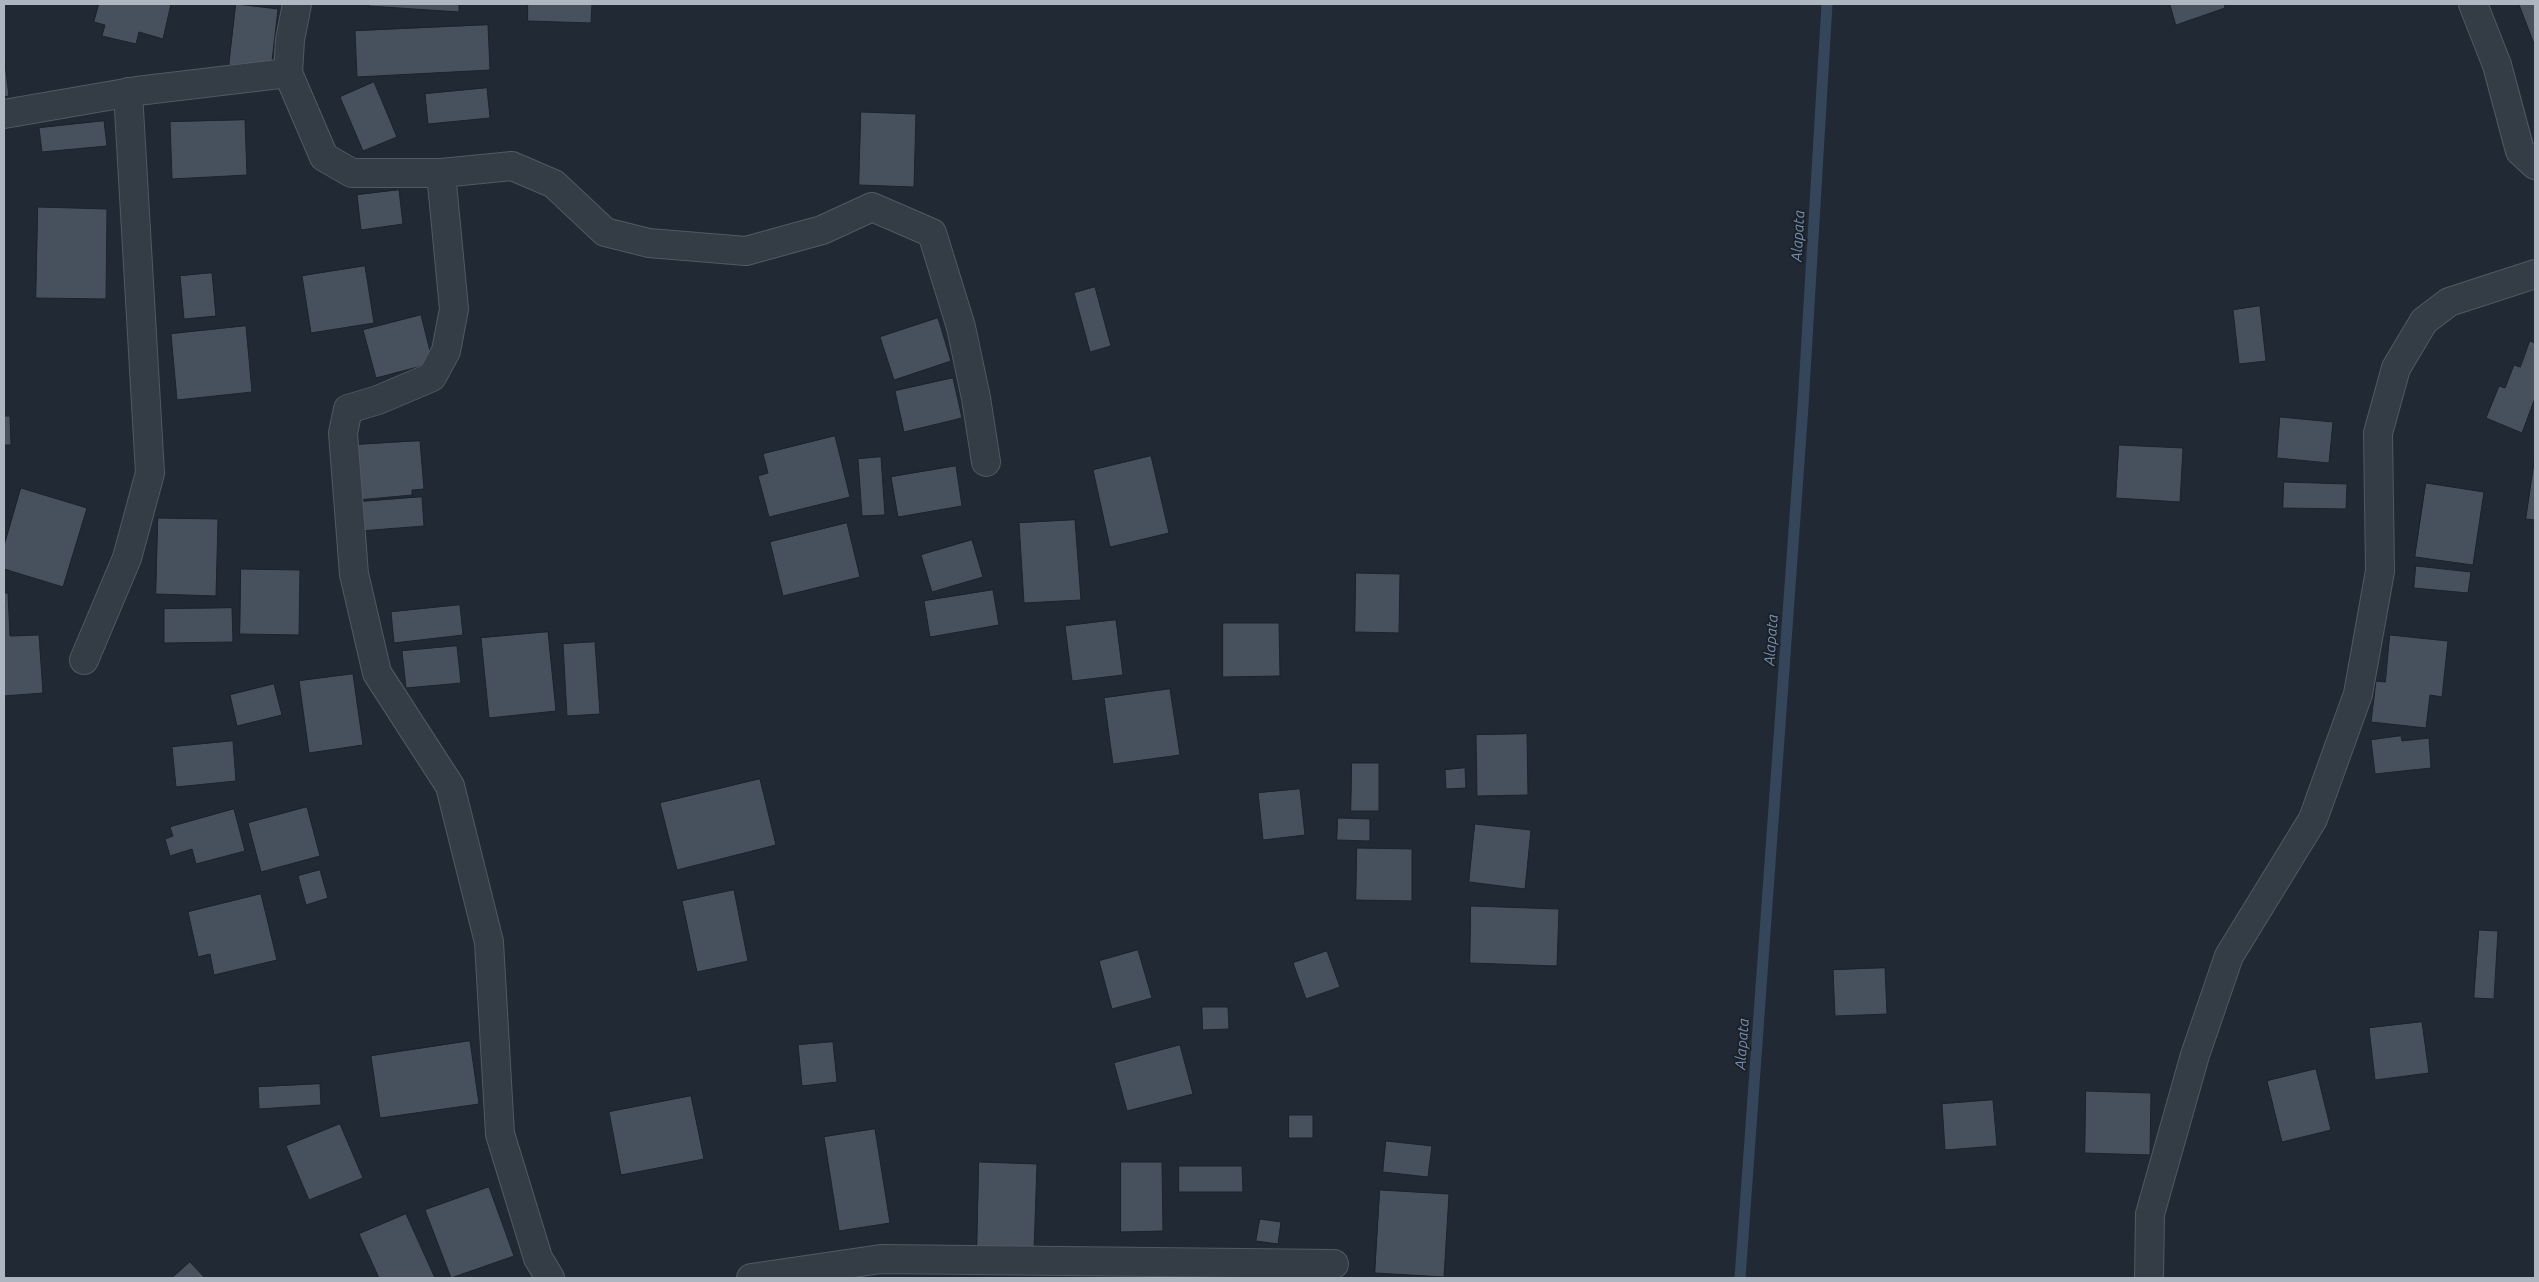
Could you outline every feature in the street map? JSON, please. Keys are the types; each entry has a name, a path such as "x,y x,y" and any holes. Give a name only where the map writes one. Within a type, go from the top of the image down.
{"street":[{"path":"297,4 290,40 288,73 324,157 352,173 441,173 512,166 554,184 604,232 649,243 746,251 822,230 872,207 932,233 961,327 976,398 986,462"},
{"path":"2473,4 2497,65 2520,151 2535,165"},
{"path":"4,114 128,92 288,73"},
{"path":"84,660 127,558 150,473 128,92"},
{"path":"441,173 454,309 446,351 432,377 378,400 348,409 343,433 354,574 377,674 450,786 489,942 500,1134 538,1258 550,1278"},
{"path":"2149,1278 2150,1214 2195,1055 2229,956 2313,819 2358,694 2380,571 2378,433 2396,368 2424,320 2449,302 2535,274"},
{"path":"751,1278 881,1259 1334,1264"}],"building":[{"path":"99,4 171,4 163,39 139,32 136,44 102,36 105,25 94,22"},
{"path":"236,4 278,9 271,70 229,65"},
{"path":"369,4 459,4 459,12 369,6"},
{"path":"528,4 592,4 591,23 528,21"},
{"path":"2170,4 2224,4 2225,8 2176,25"},
{"path":"2519,4 2535,4 2535,46"},
{"path":"488,25 490,70 357,77 355,31"},
{"path":"4,56 9,96 4,97"},
{"path":"374,82 397,137 363,151 340,97"},
{"path":"487,88 490,118 428,124 425,94"},
{"path":"861,112 916,114 914,187 859,185"},
{"path":"245,120 247,175 172,179 170,122"},
{"path":"104,121 107,146 42,152 39,128"},
{"path":"399,190 403,224 361,230 357,195"},
{"path":"38,207 107,209 106,299 36,298"},
{"path":"365,266 374,323 311,333 302,276"},
{"path":"212,273 216,316 184,319 180,276"},
{"path":"1095,287 1111,346 1090,352 1074,293"},
{"path":"2260,306 2266,361 2239,364 2233,310"},
{"path":"421,315 433,363 376,378 363,330"},
{"path":"938,318 951,361 894,380 880,337"},
{"path":"246,326 252,392 177,400 171,334"},
{"path":"2530,341 2535,343 2535,398 2522,433 2486,418 2499,386 2505,388 2514,365 2520,367"},
{"path":"953,378 962,418 904,432 895,391"},
{"path":"4,416 10,416 11,445 4,445"},
{"path":"2280,417 2333,422 2329,463 2277,458"},
{"path":"835,436 850,497 769,517 758,476 768,473 763,454"},
{"path":"420,441 424,489 412,490 412,495 357,500 352,445"},
{"path":"2119,445 2183,448 2180,502 2116,498"},
{"path":"1151,456 1169,533 1110,547 1093,470"},
{"path":"2535,456 2535,520 2526,519"},
{"path":"881,457 885,515 862,516 858,459"},
{"path":"956,466 962,506 898,517 891,477"},
{"path":"2284,482 2347,484 2346,509 2283,508"},
{"path":"2426,483 2484,492 2473,565 2415,557"},
{"path":"21,488 87,508 63,587 4,569 4,546"},
{"path":"422,497 424,526 360,531 358,502"},
{"path":"158,518 218,519 216,596 156,594"},
{"path":"1075,520 1081,600 1024,603 1019,523"},
{"path":"847,523 860,577 783,596 770,542"},
{"path":"972,540 983,577 932,592 921,555"},
{"path":"2416,566 2471,572 2468,593 2414,588"},
{"path":"241,569 300,570 299,635 240,634"},
{"path":"1356,573 1400,574 1399,633 1355,632"},
{"path":"993,590 999,625 930,637 924,601"},
{"path":"4,593 8,593 10,636 39,635 43,693 4,696"},
{"path":"460,605 463,635 394,643 391,612"},
{"path":"232,608 233,642 164,643 164,609"},
{"path":"1116,620 1123,675 1072,681 1065,626"},
{"path":"1223,623 1279,623 1280,676 1223,677"},
{"path":"548,632 556,711 489,718 481,638"},
{"path":"2390,635 2448,641 2442,697 2430,695 2426,728 2371,722 2376,681 2385,682"},
{"path":"595,642 600,714 567,716 563,644"},
{"path":"457,646 461,683 406,688 402,651"},
{"path":"353,674 363,745 309,753 299,681"},
{"path":"274,684 282,715 237,726 230,695"},
{"path":"1170,689 1180,755 1113,764 1104,698"},
{"path":"1527,734 1528,795 1477,796 1476,735"},
{"path":"2401,736 2402,741 2429,738 2431,768 2375,774 2371,740"},
{"path":"233,741 236,781 176,787 172,747"},
{"path":"1352,763 1379,763 1379,811 1351,811"},
{"path":"1465,768 1466,788 1446,789 1445,770"},
{"path":"760,779 776,845 677,870 660,803"},
{"path":"1300,789 1305,835 1263,840 1258,793"},
{"path":"307,807 320,856 261,872 248,823"},
{"path":"234,809 245,851 196,864 192,849 170,856 165,839 173,836 170,827"},
{"path":"1338,818 1370,819 1370,841 1337,840"},
{"path":"1475,824 1531,830 1525,889 1469,882"},
{"path":"1357,848 1412,849 1412,901 1356,900"},
{"path":"320,870 328,898 306,905 298,876"},
{"path":"734,890 748,961 697,972 682,901"},
{"path":"261,894 277,960 214,975 210,954 198,957 188,912"},
{"path":"1471,906 1559,909 1557,966 1470,963"},
{"path":"2479,930 2498,931 2494,999 2474,998"},
{"path":"1138,950 1152,998 1112,1009 1099,961"},
{"path":"1327,951 1340,987 1306,999 1293,963"},
{"path":"1885,968 1887,1014 1835,1016 1833,970"},
{"path":"1202,1007 1228,1007 1229,1029 1203,1030"},
{"path":"2422,1022 2429,1073 2375,1080 2369,1028"},
{"path":"470,1041 479,1104 380,1118 371,1056"},
{"path":"833,1042 837,1082 802,1086 798,1045"},
{"path":"1180,1045 1193,1094 1127,1111 1114,1063"},
{"path":"2316,1069 2331,1130 2282,1142 2267,1081"},
{"path":"320,1084 321,1105 259,1109 258,1087"},
{"path":"2086,1091 2151,1093 2150,1155 2085,1153"},
{"path":"691,1096 704,1159 621,1175 609,1112"},
{"path":"1993,1100 1997,1146 1945,1150 1942,1104"},
{"path":"1289,1115 1313,1115 1313,1138 1289,1138"},
{"path":"340,1124 363,1178 309,1200 286,1146"},
{"path":"875,1129 890,1223 839,1231 824,1137"},
{"path":"1386,1141 1432,1146 1428,1177 1383,1172"},
{"path":"979,1162 1037,1164 1034,1251 977,1249"},
{"path":"1121,1162 1162,1162 1163,1231 1121,1232"},
{"path":"1179,1166 1242,1166 1243,1192 1179,1192"},
{"path":"489,1187 514,1256 451,1278 425,1210"},
{"path":"1380,1190 1449,1194 1444,1277 1375,1273"},
{"path":"406,1214 435,1278 379,1278 359,1234"},
{"path":"1260,1219 1281,1222 1278,1244 1256,1241"},
{"path":"190,1262 205,1278 172,1278"}],"waterway":[{"name":"Alapata","path":"1740,1278 1803,406 1827,4"}]}
